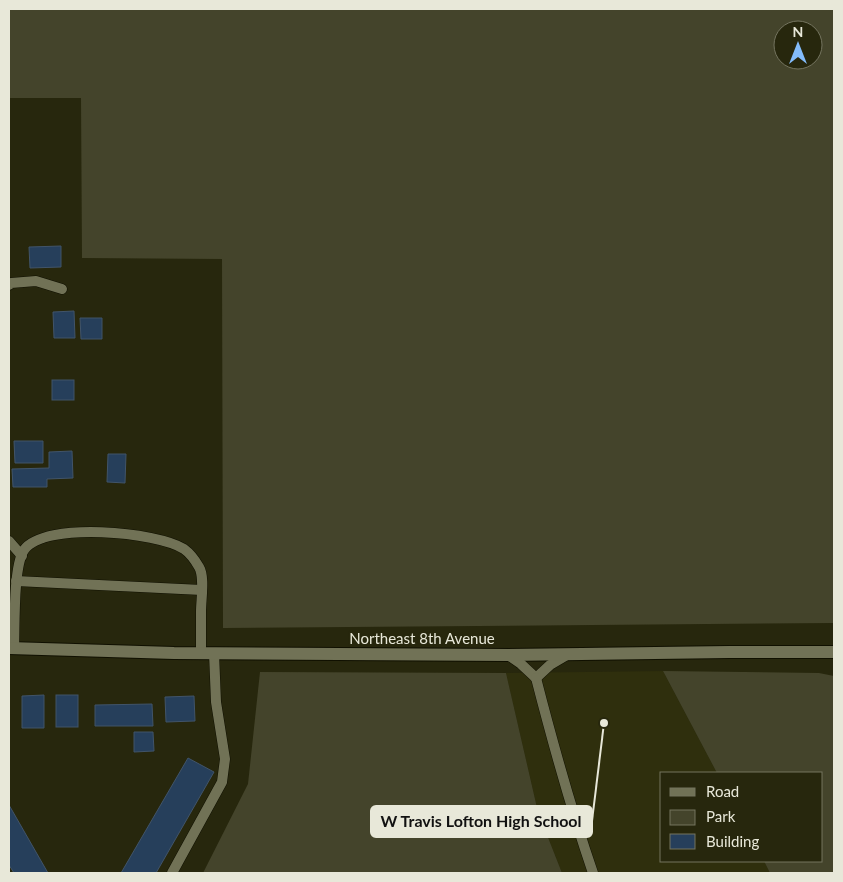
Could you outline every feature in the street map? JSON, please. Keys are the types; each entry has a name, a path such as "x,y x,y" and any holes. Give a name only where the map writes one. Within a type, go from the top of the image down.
{"street":[{"name":"Northeast 8th Avenue","path":"11,648 208,653 508,655 834,652"}],"lane":[{"path":"9,284 36,281 62,289"},
{"path":"11,648 19,564 25,550 34,543 46,537 63,534 85,532 111,533 143,536 171,544 184,549 193,557 200,569 208,653 225,759 222,782 172,873"},
{"path":"9,541 22,556"},
{"path":"16,581 202,590"},
{"path":"508,655 536,678 557,761 593,873"},
{"path":"536,678 550,665 567,655"}],"shaded area":[{"path":"663,671 716,772 660,772 660,862 764,862 770,873 562,873 538,812 506,673"}],"green space":[{"path":"9,9 834,9 834,623 223,628 222,259 82,258 81,98 9,98"},
{"path":"663,671 819,673 834,676 834,873 770,873 764,862 823,862 823,772 716,772"},
{"path":"260,672 506,673 538,812 562,873 203,873 248,784"}],"building":[{"path":"61,246 61,267 30,268 29,247"},
{"path":"74,311 75,338 54,338 53,312"},
{"path":"80,318 102,318 102,339 81,339"},
{"path":"52,380 74,380 74,400 52,400"},
{"path":"14,441 43,441 43,463 15,463"},
{"path":"72,451 73,478 47,479 47,487 13,487 12,469 49,468 49,452"},
{"path":"108,454 126,454 125,483 107,482"},
{"path":"44,695 44,728 22,728 22,696"},
{"path":"56,695 78,695 78,727 56,727"},
{"path":"194,696 195,721 166,722 165,697"},
{"path":"152,704 153,726 95,726 95,705"},
{"path":"134,732 153,732 154,751 134,752"},
{"path":"188,758 214,772 156,873 121,873"},
{"path":"9,805 48,873 14,873 9,865"}],"place":[{"name":"W Travis Lofton High School","path":"604,723"}]}
